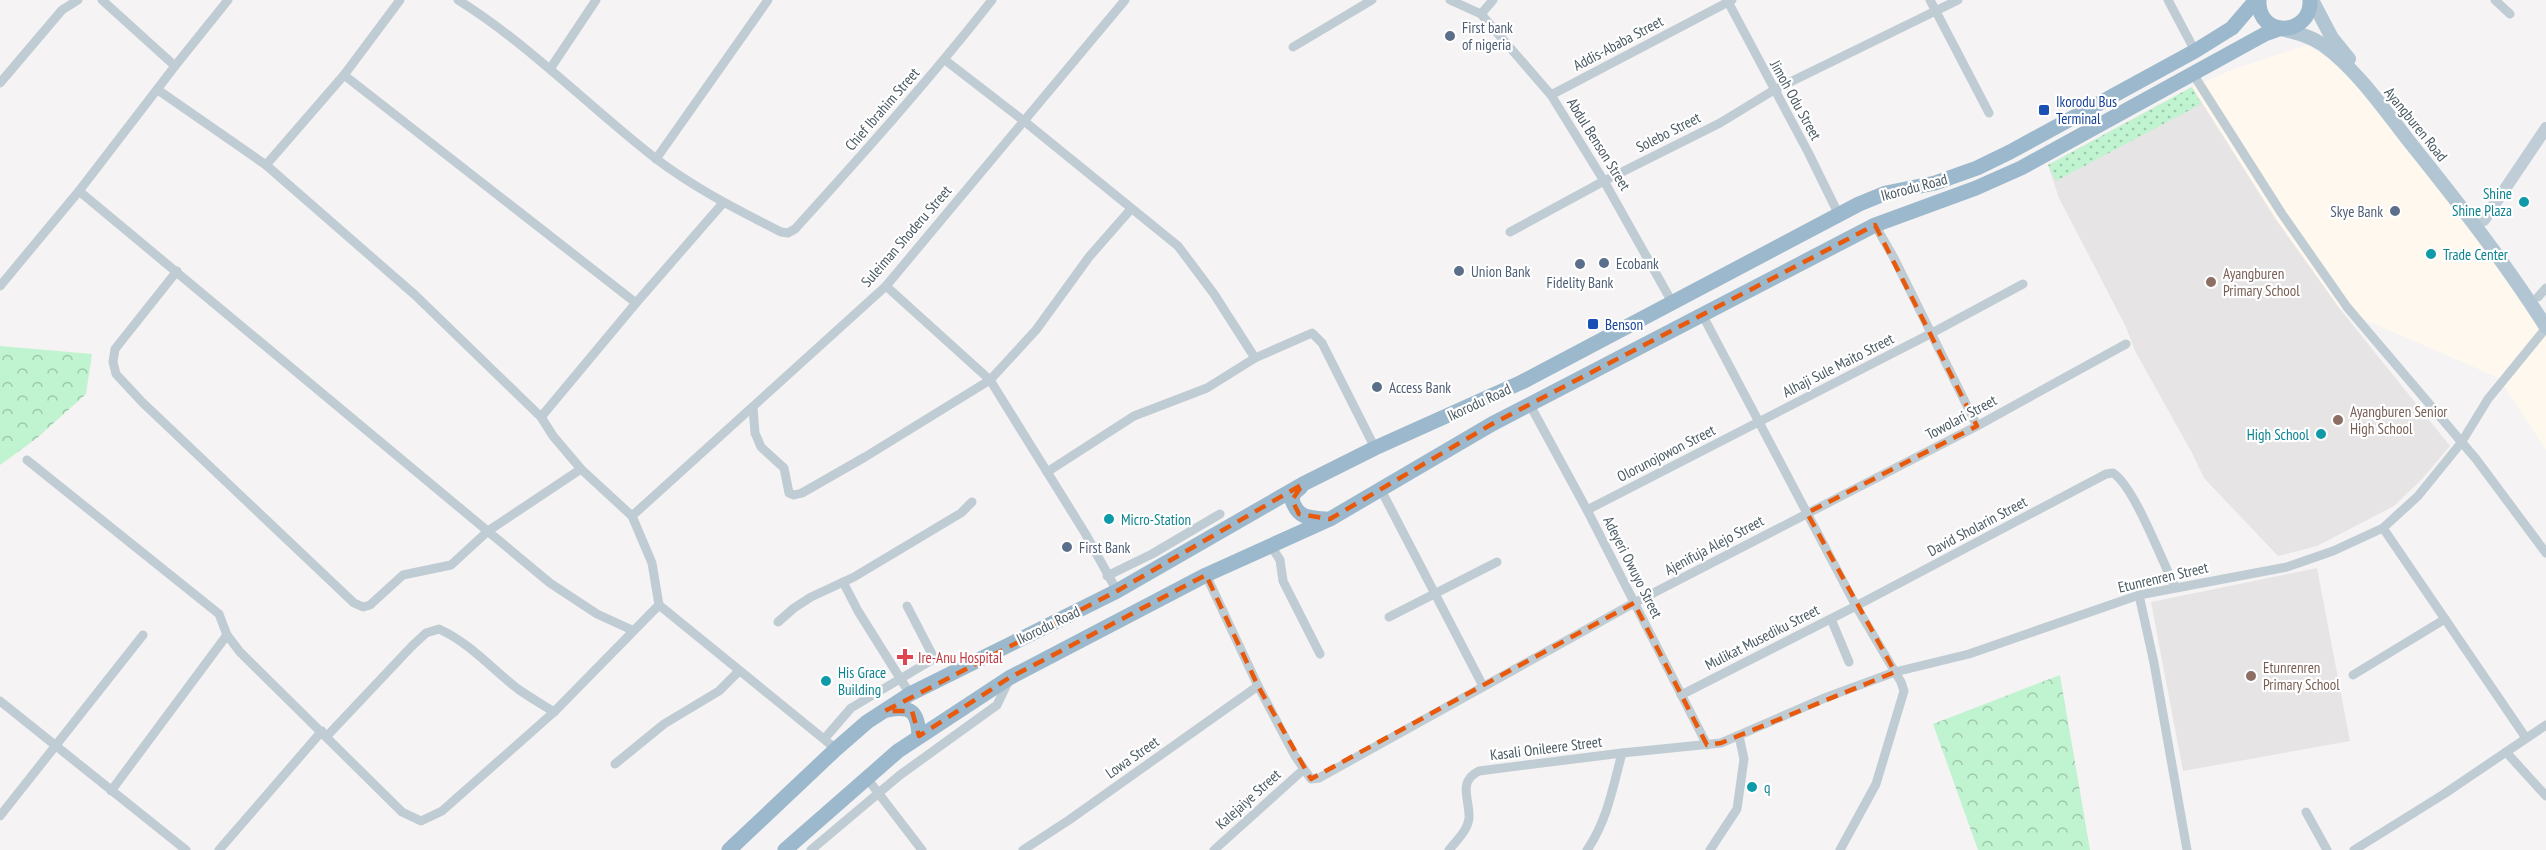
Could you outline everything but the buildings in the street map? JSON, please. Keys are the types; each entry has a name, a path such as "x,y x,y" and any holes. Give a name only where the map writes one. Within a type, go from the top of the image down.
{"highway":[{"name":"Ikorodu Road","path":"729,850 830,743 910,694 1117,591 1303,484 1375,448 1522,382 1839,215 1886,193 1935,183 1977,168 2195,51 2232,28 2258,0"},
{"path":"2258,0 2261,15 2271,26 2279,29"},
{"name":"Ikorodu Road","path":"785,850 866,777 919,736 1010,678 1206,575 1330,519 1530,405 1875,225 1976,188 2021,168 2265,34 2297,26 2309,13 2311,0"},
{"path":"1303,484 1294,493 1292,500 1299,514 1304,517 1330,519"},
{"path":"885,711 901,709 912,711 919,721 919,736"}],"main road":[{"path":"2311,0 2344,59"},
{"path":"2279,29 2306,35 2344,59"},
{"name":"Ayangburen Road","path":"2344,59 2390,104 2484,220 2542,293 2546,309"},
{"name":"Ayangburen Road","path":"2344,59 2477,226 2546,327"},
{"path":"2484,220 2546,128"}],"street":[{"path":"0,83 62,10 78,0"},
{"path":"102,0 175,66"},
{"path":"0,286 79,191 228,0"},
{"path":"266,165 344,75 400,0"},
{"path":"458,0 492,21 656,159 723,203 636,303 542,417"},
{"path":"549,69 596,0"},
{"path":"656,159 768,0"},
{"name":"Chief Ibrahim Street","path":"723,203 781,232 788,233 795,228 945,60 992,0"},
{"name":"Suleiman Shoderu Street","path":"632,516 886,286 1125,0"},
{"path":"1293,47 1372,0"},
{"path":"1450,0 1481,14 1493,0"},
{"path":"1930,0 1989,113"},
{"name":"Solebo Street","path":"1510,232 1604,181 1720,123 1774,90 1958,0"},
{"path":"2168,0 2195,51"},
{"path":"2495,0 2510,14"},
{"name":"Jimoh Odu Street","path":"1729,1 1839,215"},
{"name":"Addis-Ababa Street","path":"1551,95 1729,1"},
{"name":"Abdul Benson Street","path":"1481,14 1551,95 1604,181 1672,302"},
{"path":"945,60 1178,246 1214,294 1255,358"},
{"path":"2193,74 2275,204 2346,307 2476,459 2546,553"},
{"path":"344,75 636,303"},
{"path":"158,90 266,165 415,295 542,417 553,436 581,469 632,516 652,562 659,605 830,743 851,708 900,678 930,663 933,657 907,606"},
{"path":"79,191 550,583 597,614 632,630"},
{"path":"753,407 755,433 761,447 784,468 787,489 794,495 865,457 990,380 1036,330 1089,257 1131,209"},
{"path":"1875,225 1977,426"},
{"path":"177,271 115,349 113,362 116,374 142,402 354,603 363,607 370,605 403,575 451,565 488,531 581,469"},
{"name":"Alhaji Sule Maito Street","path":"1759,422 2023,284"},
{"path":"886,286 990,380 1085,533 1117,591"},
{"path":"1703,316 1856,606 1904,691 1876,784 1844,849"},
{"name":"Etunrenren Street","path":"1707,745 1721,743 1827,697 1895,672 1969,654 2139,596 2175,587 2287,567 2332,551 2383,528 2418,496 2461,443 2488,399 2546,327"},
{"path":"1047,472 1134,416 1207,388 1255,358 1312,333 1318,336 1375,448"},
{"name":"Towolari Street","path":"1807,513 1977,426 2126,344"},
{"name":"Adeyeri Owuyo Street","path":"1530,405 1587,510 1707,745"},
{"name":"Olorunojowon Street","path":"1587,510 1759,422"},
{"path":"27,460 219,614 227,635 240,652 402,812 421,821 442,811 554,712 659,605"},
{"name":"David Sholarin Street","path":"1856,606 2106,474 2113,473 2120,477 2130,492 2175,587"},
{"path":"1381,490 1483,686"},
{"path":"778,622 794,608 961,513 972,502"},
{"name":"Ajenifuja Alejo Street","path":"1303,770 1311,779 1319,778 1634,603 1807,513"},
{"path":"1107,576 1152,554 1220,514"},
{"path":"2383,528 2526,738"},
{"path":"1271,546 1280,560 1283,580 1320,654"},
{"path":"1389,617 1497,562"},
{"path":"1206,575 1258,686 1303,770"},
{"path":"843,582 858,611 910,694"},
{"path":"2139,596 2154,663 2187,850"},
{"name":"Mulikat Musediku Street","path":"1681,695 1856,606"},
{"path":"1831,619 1849,662"},
{"path":"2353,675 2445,619"},
{"path":"219,850 324,733 426,633 439,629 458,639 518,688 554,712"},
{"path":"111,791 227,635"},
{"path":"0,816 143,636"},
{"path":"615,764 664,724 719,691 740,671"},
{"path":"811,850 878,792 997,705 1010,678"},
{"name":"Lowa Street","path":"1023,850 1258,686"},
{"path":"0,701 180,848"},
{"path":"2354,850 2546,724"},
{"path":"1710,850 1737,809 1744,759 1739,736"},
{"name":"Kasali Onileere Street","path":"1449,850 1469,819 1466,785 1470,776 1479,771 1707,745"},
{"path":"2505,752 2546,796"},
{"path":"1587,850 1597,835 1608,810 1622,753"},
{"name":"Kalejaiye Street","path":"1214,850 1303,770"},
{"path":"866,777 922,850"},
{"path":"2306,812 2327,850"}],"highlighted area":[{"path":"1875,225 1977,426 1807,513 1895,672 1721,743 1707,745 1634,603 1311,779 1258,686 1206,575 1009,678 919,736 912,711 885,711 1117,591 1303,484 1292,500 1299,514 1330,519 1492,424"}],"shaded area":[{"path":"2307,45 2337,63 2382,114 2546,329 2546,450 2499,378 2340,309 2275,218 2192,87 2237,68"},
{"name":"Ayangburen Primary School","path":"2192,87 2275,218 2340,309 2450,446 2422,479 2394,506 2317,546 2278,556 2204,478 2135,351 2126,327 2059,198 2048,165"},
{"name":"Etunrenren Primary School","path":"2317,568 2350,741 2183,771 2151,602"}],"green space":[{"path":"2192,87 2201,104 2056,181 2048,165"},
{"path":"0,346 92,354 86,394 37,438 0,465"},
{"path":"2060,675 2090,850 1978,850 1933,724"}],"place":[{"name":"First bank of nigeria","path":"1450,36"},
{"name":"Ikorodu Bus Terminal","path":"2044,110"},
{"name":"Shine Shine Plaza","path":"2524,202"},
{"name":"Skye Bank","path":"2395,211"},
{"name":"Trade Center","path":"2431,254"},
{"name":"Ecobank","path":"1604,263"},
{"name":"Fidelity Bank","path":"1580,264"},
{"name":"Union Bank","path":"1459,271"},
{"name":"Ayangburen Primary School","path":"2211,282"},
{"name":"Benson","path":"1593,324"},
{"name":"Access Bank","path":"1377,387"},
{"name":"Ayangburen Senior High School","path":"2338,420"},
{"name":"High School","path":"2321,434"},
{"name":"Micro-Station","path":"1109,519"},
{"name":"First Bank","path":"1067,547"},
{"name":"Ire-Anu Hospital","path":"905,657"},
{"name":"Etunrenren Primary School","path":"2251,676"},
{"name":"His Grace Building","path":"826,681"},
{"name":"q","path":"1752,787"}]}
